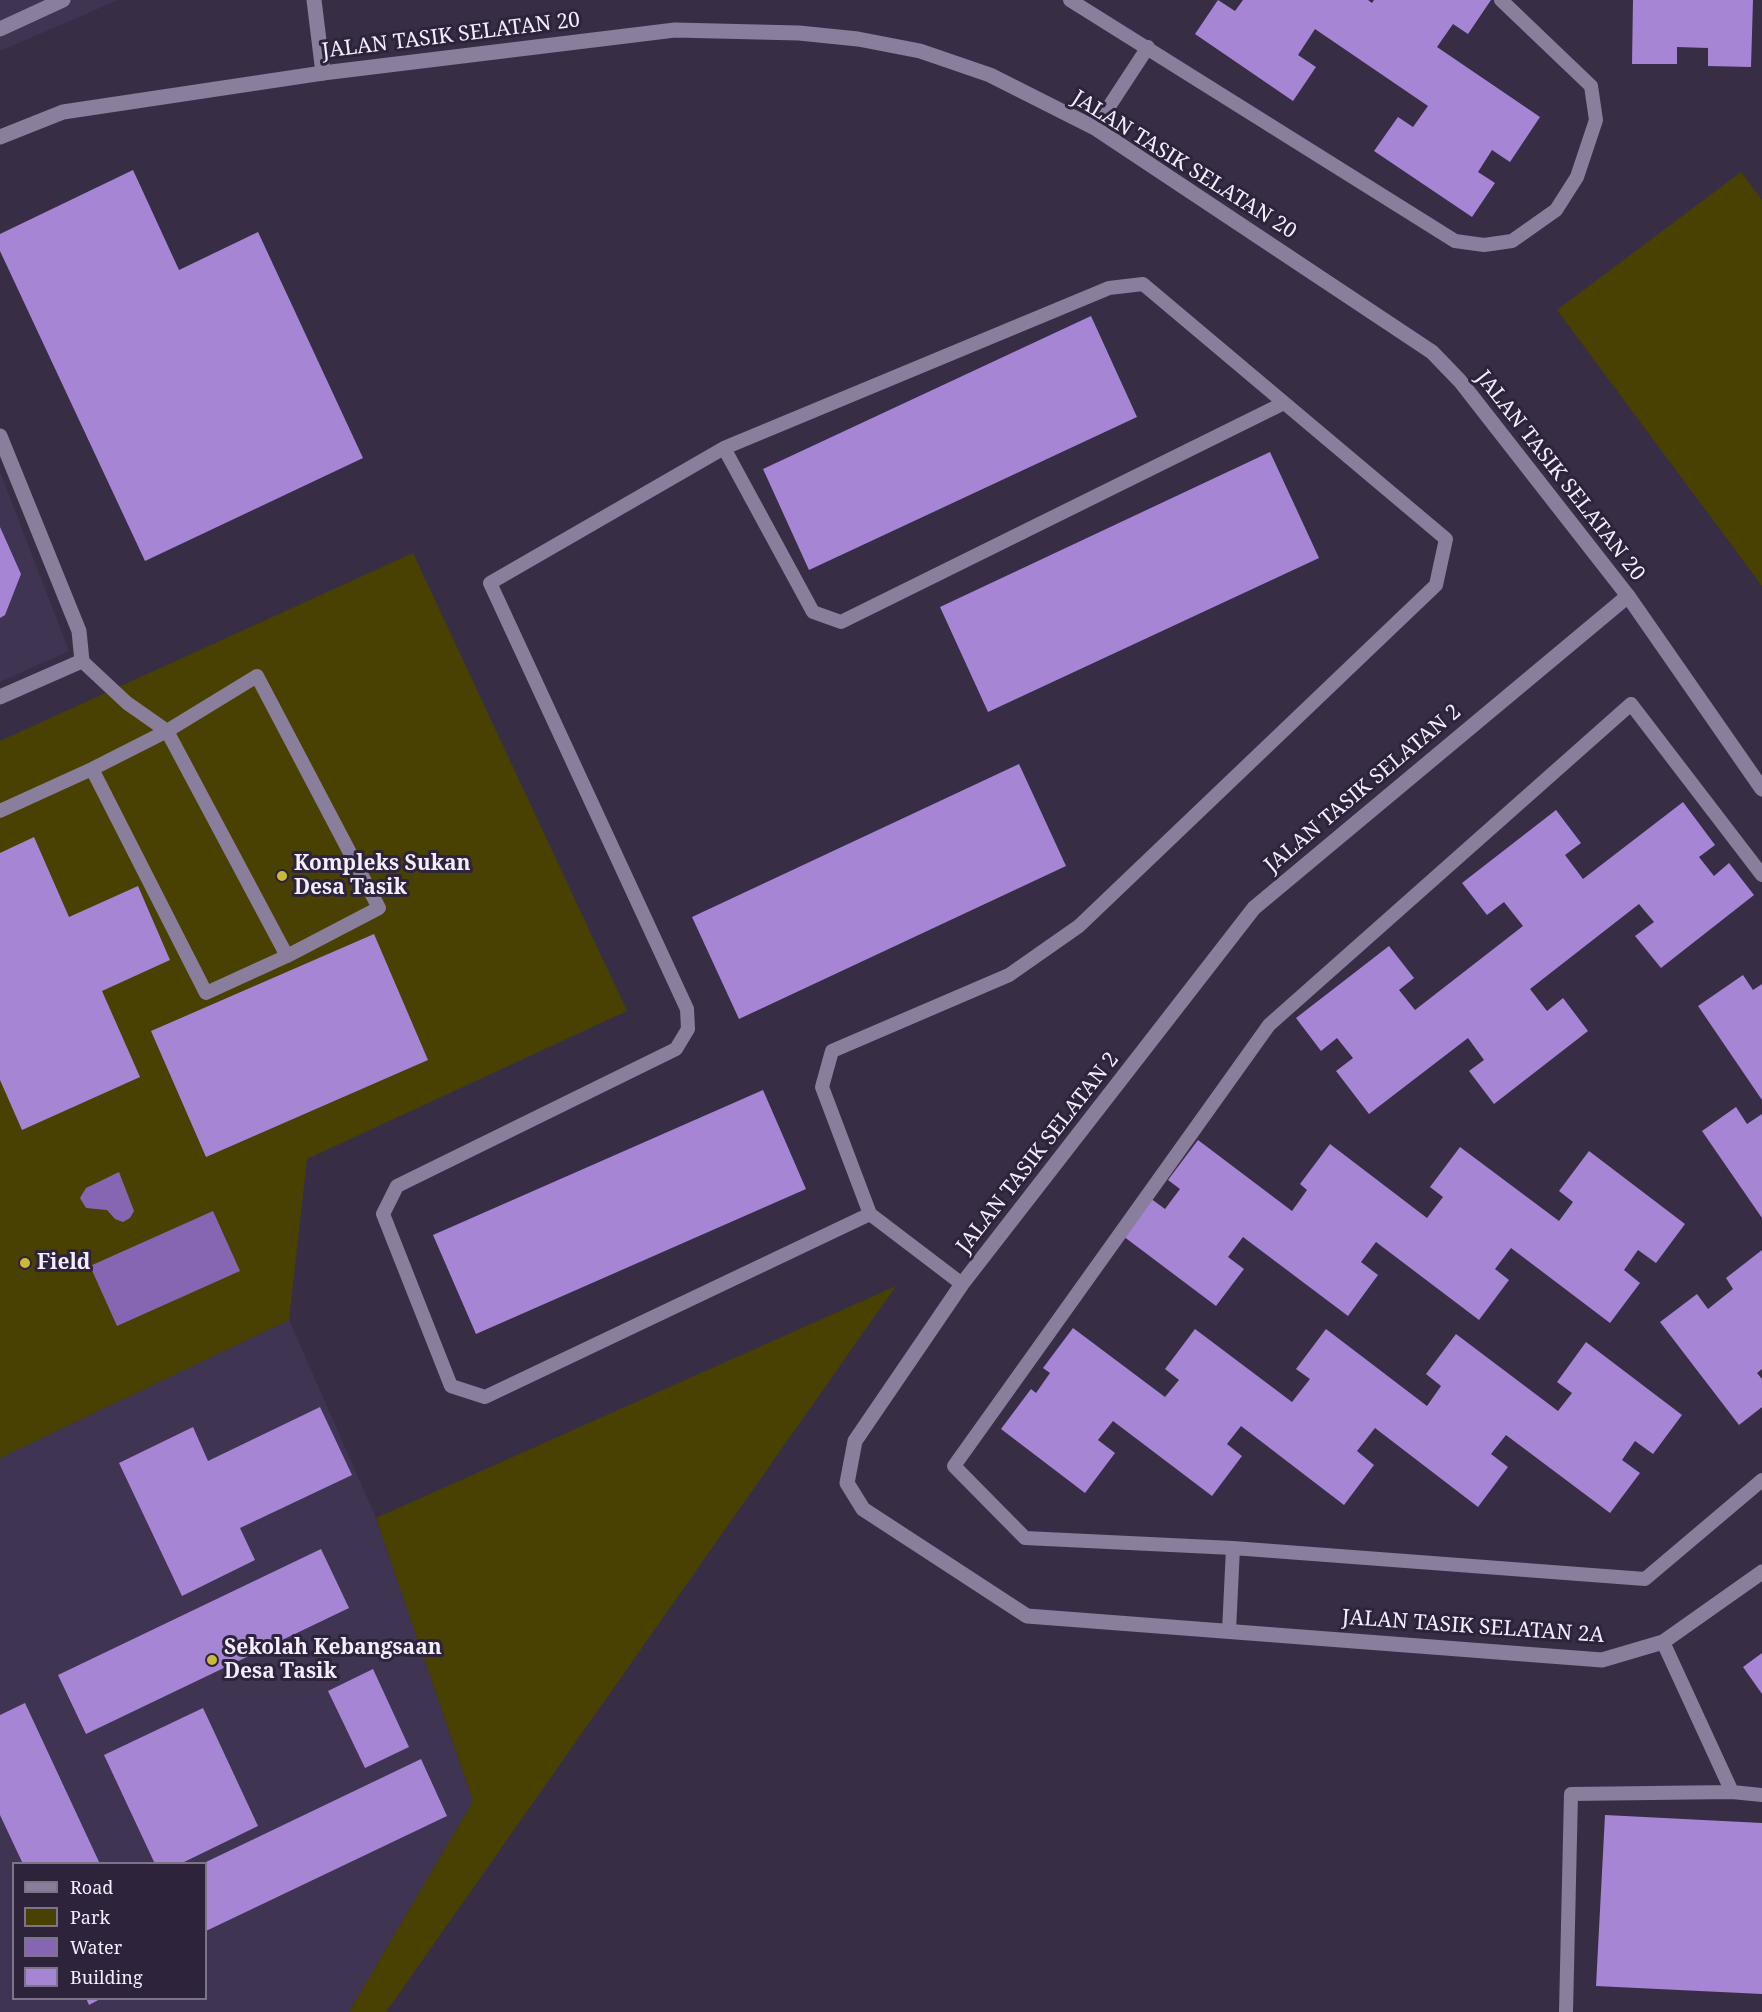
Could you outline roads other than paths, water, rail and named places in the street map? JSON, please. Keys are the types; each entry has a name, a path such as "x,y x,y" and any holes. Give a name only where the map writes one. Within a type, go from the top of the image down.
{"street":[{"path":"0,30 63,0"},
{"path":"314,0 323,73"},
{"name":"JALAN TASIK SELATAN 20","path":"0,137 63,112 323,73 675,30 799,33 858,39 920,51 990,75 1095,128 1432,352 1460,381 1628,596 1762,789"},
{"path":"0,436 79,631 82,661 0,697"},
{"name":"JALAN TASIK SELATAN 2","path":"1229,1631 1027,1616 862,1509 847,1483 855,1441 962,1284 1254,908 1628,596"},
{"name":"JALAN TASIK SELATAN 2A","path":"1229,1631 1602,1660 1663,1642 1762,1572"}],"lane":[{"path":"1072,0 1455,241 1484,245 1512,241 1556,210 1577,177 1596,120 1591,86 1501,0"},
{"path":"1095,128 1148,47"},
{"path":"870,1214 485,1397 451,1386 383,1215 397,1185 676,1049 688,1029 687,1009 490,583 724,448 1109,288 1143,284 1446,539 1436,585 1079,926 1009,975 832,1051 822,1086 870,1214 962,1284"},
{"path":"724,448 813,612 841,622 1284,403"},
{"path":"82,661 127,703 167,731 287,956"},
{"path":"0,811 92,769 167,731 257,676 379,908 287,956 206,993 92,769"},
{"path":"1762,874 1631,704 1269,1025 954,1466 1024,1538 1233,1548 1645,1579 1762,1480"},
{"path":"1229,1631 1233,1548"},
{"path":"1663,1642 1732,1792"},
{"path":"1566,2012 1571,1794 1732,1792 1762,1795"}],"water":[{"path":"119,1172 134,1211 130,1218 123,1222 115,1219 107,1210 86,1208 80,1198 86,1188"},
{"path":"213,1211 240,1271 117,1326 90,1266"}],"place":[{"name":"Kompleks Sukan Desa Tasik","path":"282,876"},
{"name":"Field","path":"25,1263"},
{"name":"Sekolah Kebangsaan Desa Tasik","path":"212,1660"}]}
